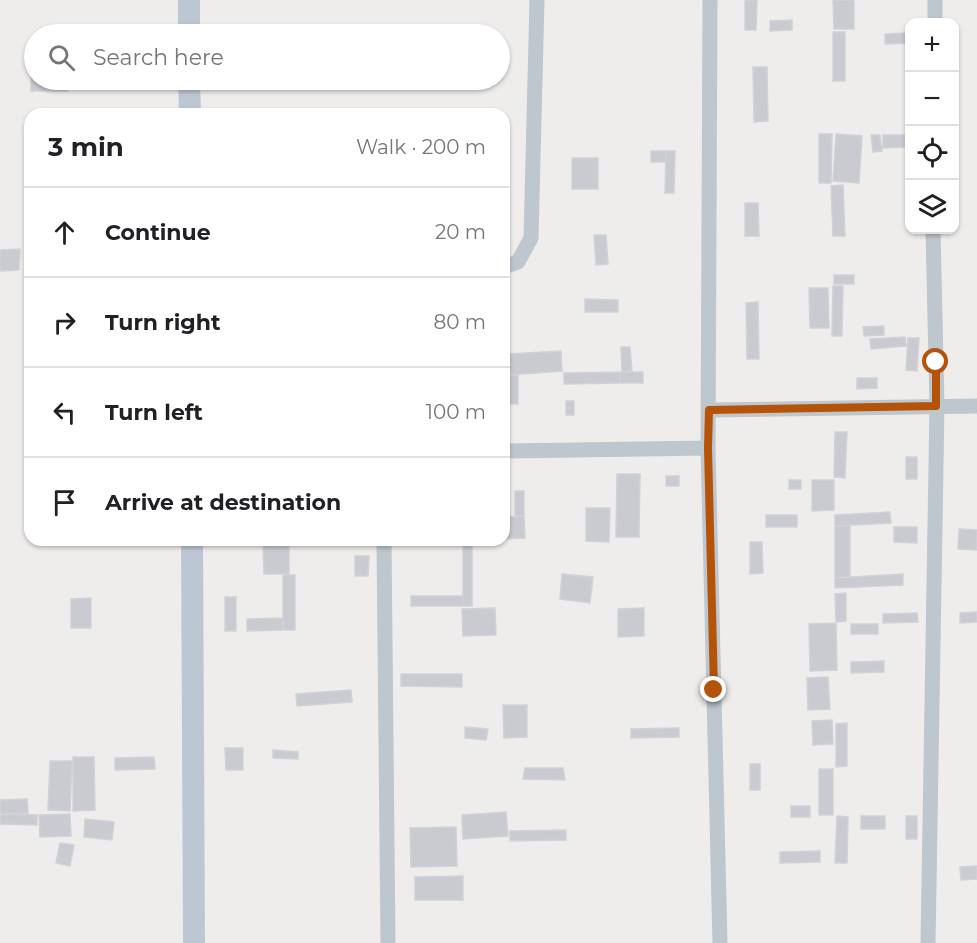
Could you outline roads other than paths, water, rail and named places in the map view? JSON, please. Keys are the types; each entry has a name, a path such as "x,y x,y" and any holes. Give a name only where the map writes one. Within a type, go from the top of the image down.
{"street":[{"path":"189,0 189,24"},
{"path":"510,265 518,262 531,238 537,0"},
{"path":"710,0 708,448 720,943"},
{"path":"934,18 935,0"},
{"path":"189,90 190,108"},
{"path":"928,943 936,406 933,234"},
{"path":"709,410 977,406"},
{"path":"510,451 708,448"},
{"path":"192,546 194,943"},
{"path":"384,546 388,943"}]}
